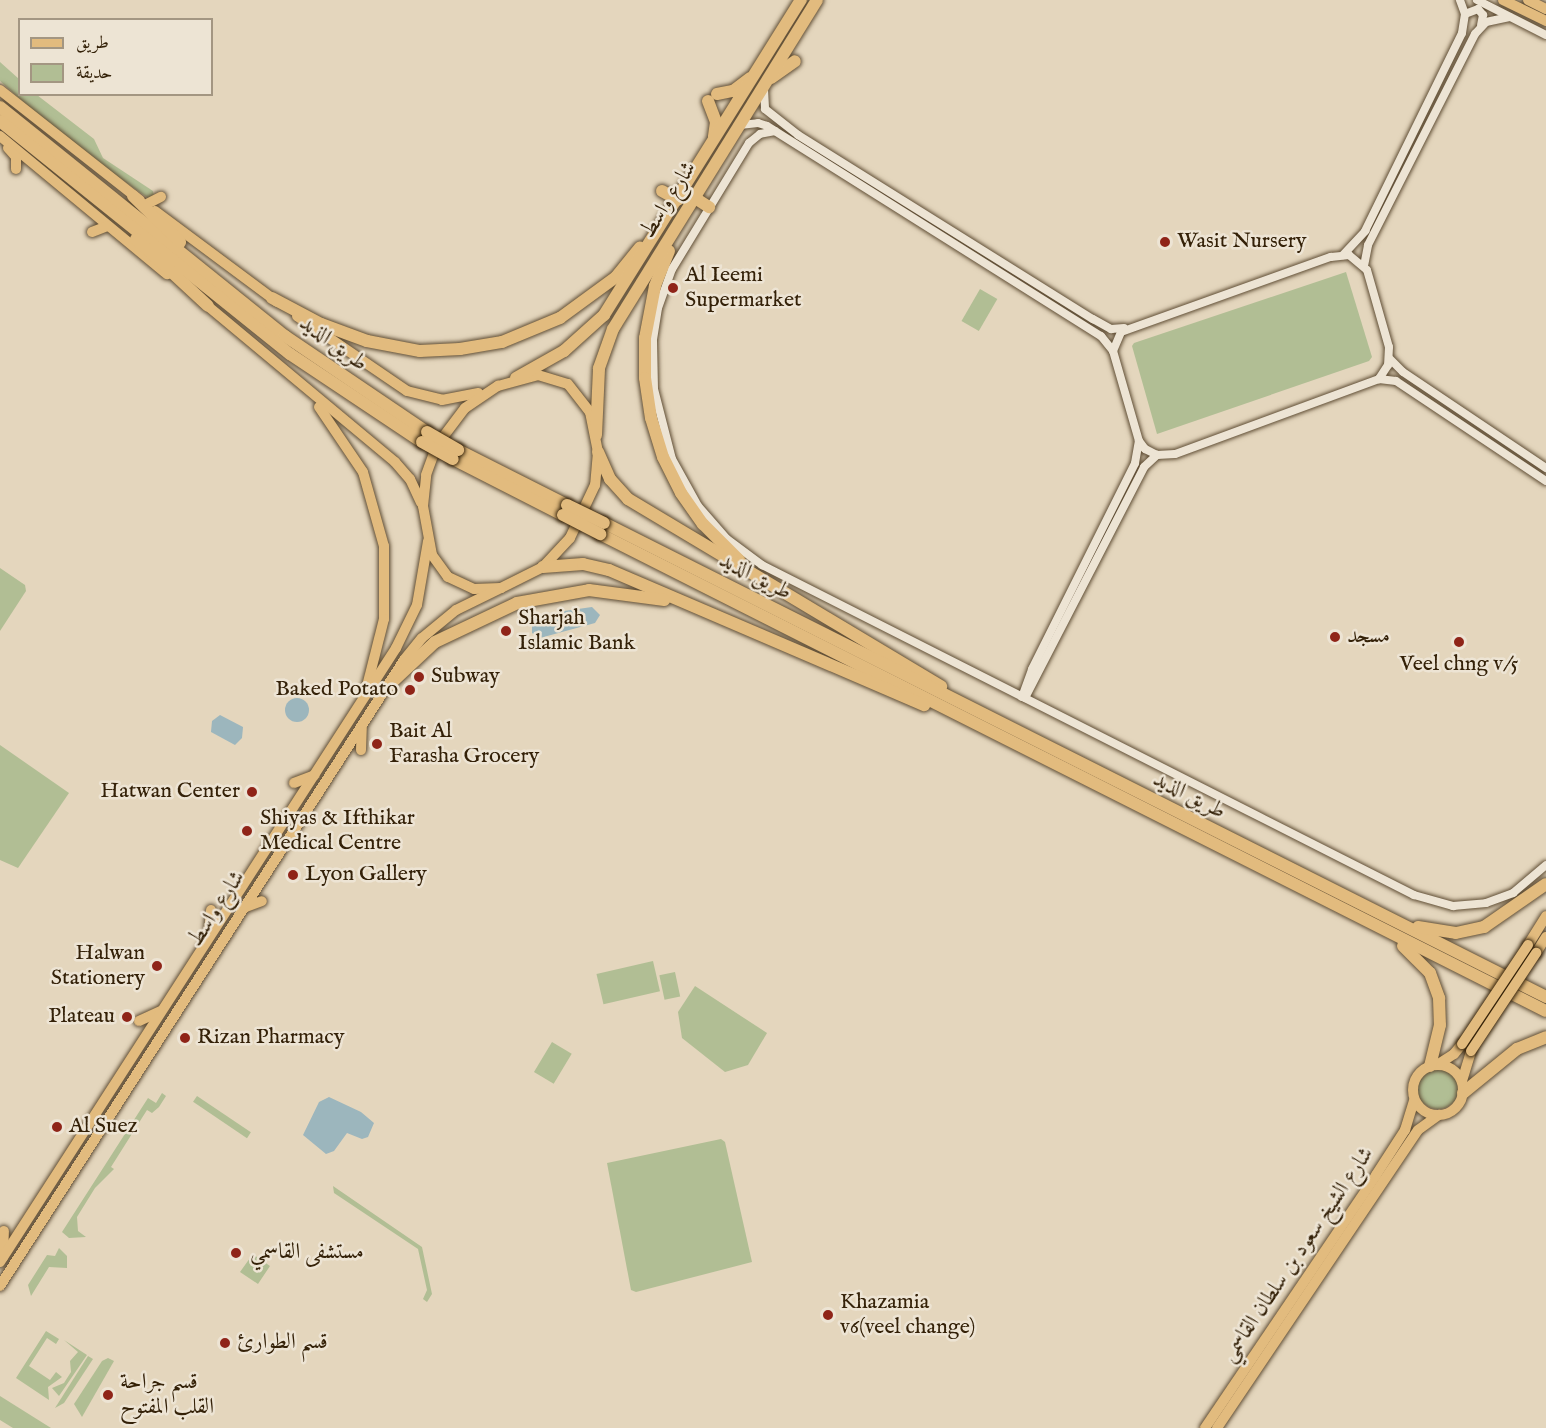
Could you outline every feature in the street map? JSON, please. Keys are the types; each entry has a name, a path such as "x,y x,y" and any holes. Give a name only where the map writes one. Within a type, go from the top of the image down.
{"highway":[{"name":"شارع واسط","path":"516,378 564,351 592,329 669,215 801,0"},
{"name":"شارع واسط","path":"596,435 597,388 605,347 817,0"},
{"path":"766,82 795,61"},
{"path":"713,144 716,122 713,98 738,88 757,71"},
{"name":"طريق الذيد","path":"0,107 234,295 331,370 424,437"},
{"name":"طريق الذيد","path":"0,121 290,354 424,437 565,510 1546,997"},
{"path":"74,180 208,306"},
{"path":"662,191 678,200"},
{"path":"133,196 234,295"},
{"path":"695,198 710,207"},
{"path":"272,298 334,330 383,346 438,351 491,344 541,328 577,308 616,277 656,226 669,215"},
{"path":"674,232 655,286 647,328 645,378 651,418 667,466 691,509 716,538 763,581"},
{"path":"598,452 610,479 628,499 969,702 994,722"},
{"name":"طريق الذيد","path":"602,528 973,722 1546,1011"},
{"path":"543,567 569,563 596,566 711,613 948,716 973,722"},
{"path":"386,688 422,652 450,633 541,596 614,591 711,613"},
{"path":"1359,904 1428,931 1456,933 1497,920 1546,884"},
{"path":"1370,924 1413,953 1436,986 1440,1025 1433,1065"},
{"path":"1462,1087 1517,1049 1546,1037"}],"main road":[{"path":"1503,0 1546,21"},
{"path":"1528,0 1545,6"},
{"path":"0,90 133,196 396,385 418,396 454,400 516,378 548,376 568,384 585,402 596,435 598,452 595,485 581,520 543,567 501,588 474,589 454,581 439,567 428,541 423,506 426,475 445,432 465,408 498,386"},
{"path":"1,137 16,157 16,169"},
{"path":"1,137 394,462 410,479 423,506"},
{"path":"146,205 161,197"},
{"path":"92,232 108,226"},
{"path":"300,384 352,452 371,493 382,532 386,566 384,619 364,701"},
{"name":"شارع واسط","path":"1,1260 209,936 364,701 411,620 421,590 428,541"},
{"name":"شارع واسط","path":"0,1286 412,649 432,628 456,610 501,588"},
{"path":"361,750 363,723"},
{"path":"294,783 315,775"},
{"path":"243,908 262,901"},
{"path":"209,936 211,910"},
{"path":"1546,916 1532,949 1471,1051 1455,1108 1439,1115 1424,1111 1414,1100 1415,1079 1433,1065 1449,1059 1532,949 1546,937"},
{"path":"139,1021 162,1010"},
{"path":"1433,1065 1449,1067 1462,1087"},
{"name":"شارع الشيخ سعود بن سلطان القاسمي","path":"1205,1428 1405,1130 1414,1100"},
{"name":"شارع الشيخ سعود بن سلطان القاسمي","path":"1217,1428 1418,1130 1439,1115"},
{"path":"1,1260 4,1231"},
{"path":"1318,1260 1324,1262 1321,1273"}],"street":[{"path":"766,82 765,109 792,131 1093,319 1111,328 1126,328 1343,255 1365,231 1462,33 1465,14 1460,0"},
{"path":"1478,0 1546,35"},
{"path":"1465,14 1474,9 1481,12 1481,25 1372,236 1364,266 1390,359 1419,382 1546,468"},
{"path":"1481,25 1509,17"},
{"path":"740,125 758,123 776,132 1101,336 1113,351 1139,441 1137,458 1032,669 1020,685 1008,690"},
{"path":"792,131 782,128 776,132 760,134 749,143 666,283 653,340 654,390 661,427 690,494 717,529 754,561 1426,900 1453,906 1486,903 1513,893 1546,865"},
{"path":"1365,231 1372,236"},
{"path":"1343,255 1364,266"},
{"path":"1069,316 1089,323 1093,319"},
{"path":"1113,351 1117,337 1126,328"},
{"path":"1379,379 1390,359"},
{"path":"1139,441 1157,455 1175,454 1379,379 1392,379 1546,481"},
{"path":"1411,391 1419,382"},
{"path":"1024,697 1040,674 1137,481 1157,455"},
{"path":"1128,477 1137,481"},
{"path":"1032,669 1040,674"},
{"path":"1024,697 1032,669"},
{"path":"1039,705 1035,694 1040,674"}],"green space":[{"path":"0,62 18,78 18,96 38,96 94,139 103,158 153,191 154,197 148,198 64,138 0,81"},
{"path":"1346,272 1372,357 1369,361 1157,434 1132,346 1134,343"},
{"path":"980,289 997,299 979,331 962,321"},
{"path":"0,568 25,585 26,591 0,631"},
{"path":"0,745 69,793 18,868 0,860"},
{"path":"653,961 660,991 603,1004 596,974"},
{"path":"675,972 680,996 665,1000 659,975"},
{"path":"695,986 767,1033 748,1065 725,1072 682,1038 678,1012"},
{"path":"552,1042 572,1054 554,1084 534,1072"},
{"path":"1438,1067 1453,1073 1459,1088 1453,1103 1438,1109 1423,1103 1417,1088 1423,1073"},
{"path":"162,1093 166,1096 159,1107 152,1113 147,1110 111,1167 114,1169 95,1188 77,1217 78,1231 86,1237 69,1238 62,1232 148,1098 156,1103"},
{"path":"197,1096 251,1132 247,1138 193,1102"},
{"path":"721,1139 725,1142 752,1262 636,1292 631,1290 607,1163"},
{"path":"333,1186 422,1247 432,1294 427,1302 423,1299 427,1290 418,1249 334,1193"},
{"path":"59,1248 67,1256 67,1268 49,1267 31,1296 28,1285 47,1255 55,1256"},
{"path":"254,1255 270,1266 258,1284 240,1272 250,1258 254,1261"},
{"path":"46,1331 59,1339 56,1344 47,1338 29,1366 50,1380 56,1372 62,1377 48,1387 49,1400 16,1378"},
{"path":"64,1340 87,1355 59,1396 52,1388 64,1383 71,1372 70,1361 78,1352"},
{"path":"88,1356 93,1359 64,1403 55,1408"},
{"path":"108,1358 114,1361 82,1417 74,1404 102,1361"},
{"path":"0,1396 51,1428 13,1428 0,1420"}],"water":[{"path":"592,607 600,615 595,623 540,638 532,633 532,620 543,614"},
{"path":"297,698 302,699 308,705 308,715 302,721 297,722 292,721 286,715 285,710 286,705 292,699"},
{"path":"220,715 243,727 242,738 235,745 211,732 212,721"},
{"path":"329,1097 361,1112 374,1123 368,1137 362,1139 347,1133 334,1151 326,1154 303,1135 319,1102"}],"place":[{"name":"Wasit Nursery","path":"1165,242"},
{"name":"Al Ieemi Supermarket","path":"673,288"},
{"name":"Sharjah Islamic Bank","path":"506,631"},
{"name":"مسجد","path":"1335,637"},
{"name":"Veel chng v/5","path":"1459,642"},
{"name":"Subway","path":"419,677"},
{"name":"Baked Potato","path":"410,690"},
{"name":"Bait Al Farasha Grocery","path":"377,744"},
{"name":"Hatwan Center","path":"252,792"},
{"name":"Shiyas & Ifthikar Medical Centre","path":"247,831"},
{"name":"Lyon Gallery","path":"293,875"},
{"name":"Halwan Stationery","path":"157,966"},
{"name":"Plateau","path":"127,1017"},
{"name":"Rizan Pharmacy","path":"185,1038"},
{"name":"Al Suez","path":"57,1127"},
{"name":"مستشفى القاسمي","path":"236,1253"},
{"name":"Khazamia v6(veel change)","path":"828,1315"},
{"name":"قسم الطوارئ","path":"225,1343"},
{"name":"قسم جراحة القلب المفتوح","path":"108,1395"}]}
